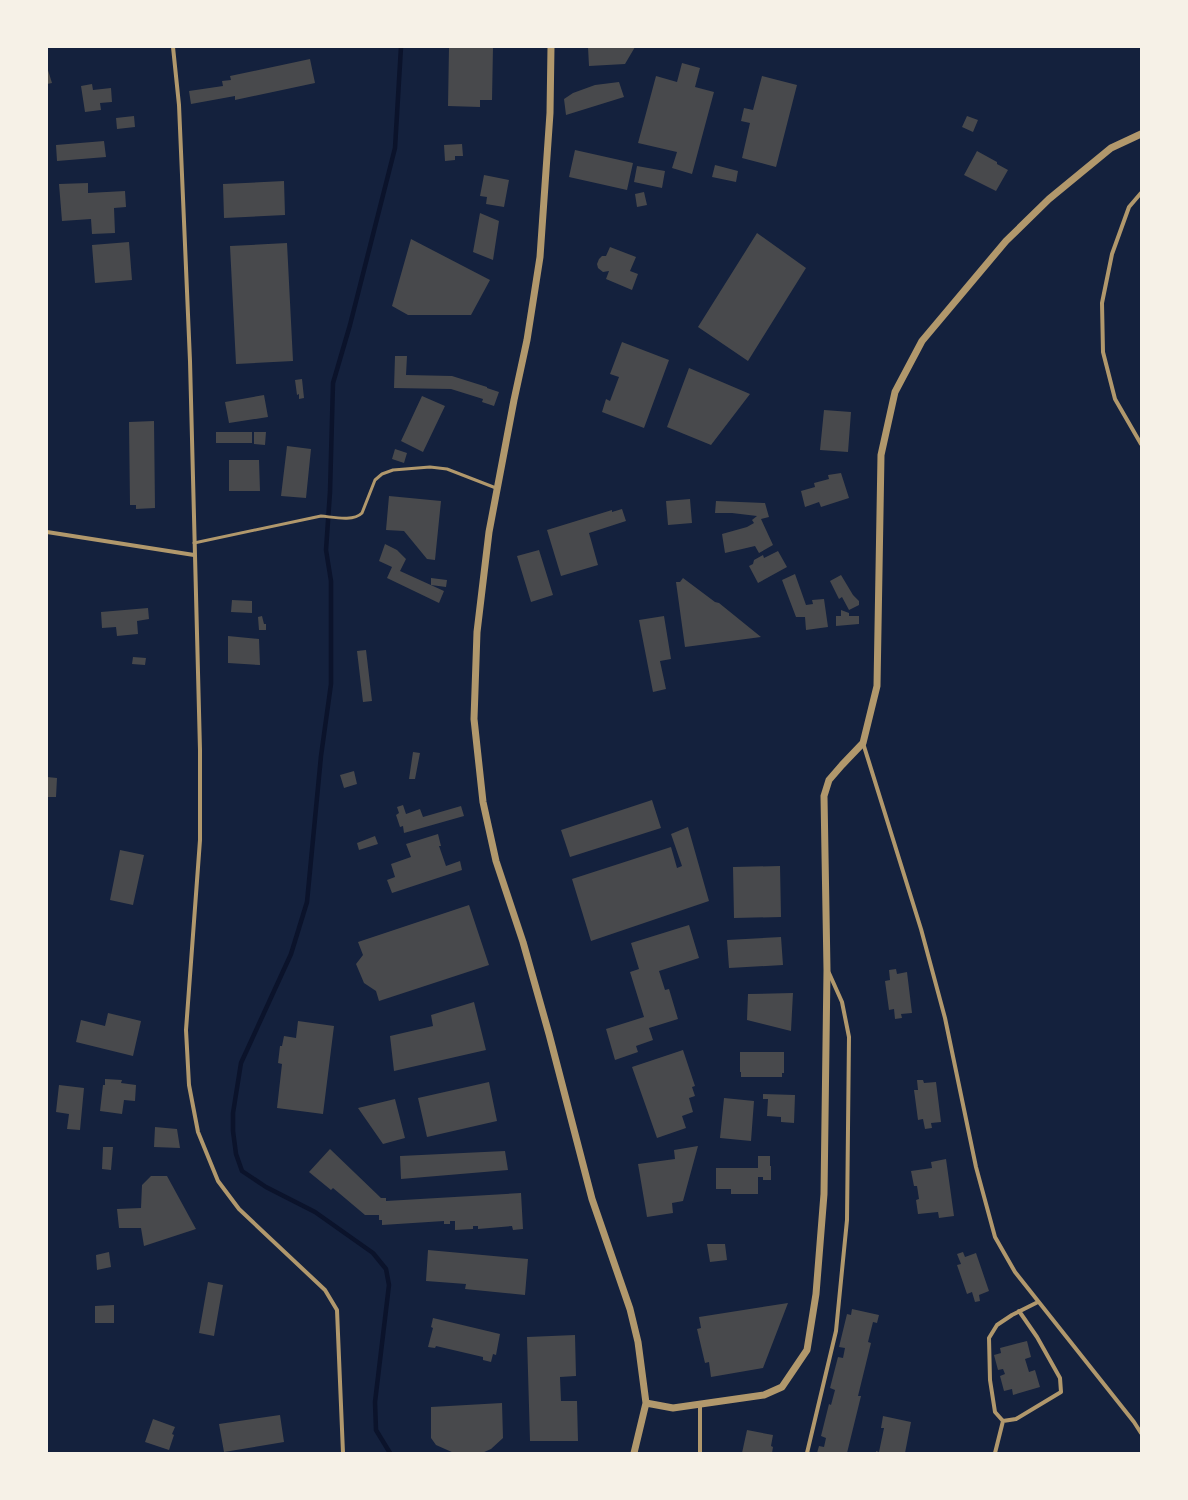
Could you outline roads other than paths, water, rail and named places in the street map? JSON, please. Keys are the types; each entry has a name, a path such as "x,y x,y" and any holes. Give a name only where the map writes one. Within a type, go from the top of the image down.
{"street":[{"path":"173,47 179,105 190,361 200,750 200,840 186,1030 189,1085 198,1132 218,1181 239,1209 325,1290 337,1310 343,1453"},
{"path":"551,47 550,113 540,257 527,340 489,532 477,632 474,719 483,802 496,861 523,942 549,1034 592,1199 630,1309 638,1342 646,1403 634,1453"},
{"path":"1141,134 1111,148 1049,199 1006,241 922,342 895,392 881,455 877,686 863,744 921,929 945,1018 976,1167 995,1237 1015,1272 1134,1422 1141,1433"},
{"path":"1141,193 1128,207 1112,254 1102,303 1102,352 1115,399 1141,444"},
{"path":"47,532 194,555"},
{"path":"646,1403 673,1408 764,1395 782,1387 807,1350 816,1294 824,1194 827,970 824,796 829,780 863,744"},
{"path":"807,1453 836,1331 847,1220 849,1037 842,1002 827,970"},
{"path":"1003,1421 995,1412 990,1380 989,1338 997,1325 1019,1311 1038,1302"},
{"path":"1003,1421 1016,1419 1061,1392 1060,1378 1037,1337 1019,1311"},
{"path":"700,1404 700,1453"},
{"path":"995,1453 1003,1421"}],"lane":[{"path":"194,544 321,516 343,518 359,517 362,514 376,480 382,474 393,470 430,467 447,469 497,489"}],"waterway":[{"path":"390,1453 376,1430 375,1402 389,1285 386,1269 373,1253 315,1212 266,1187 242,1171 236,1154 233,1131 233,1113 241,1063 291,954 307,902 321,756 331,684 331,581 326,550 330,492 333,383 350,325 395,148 401,47"}]}
